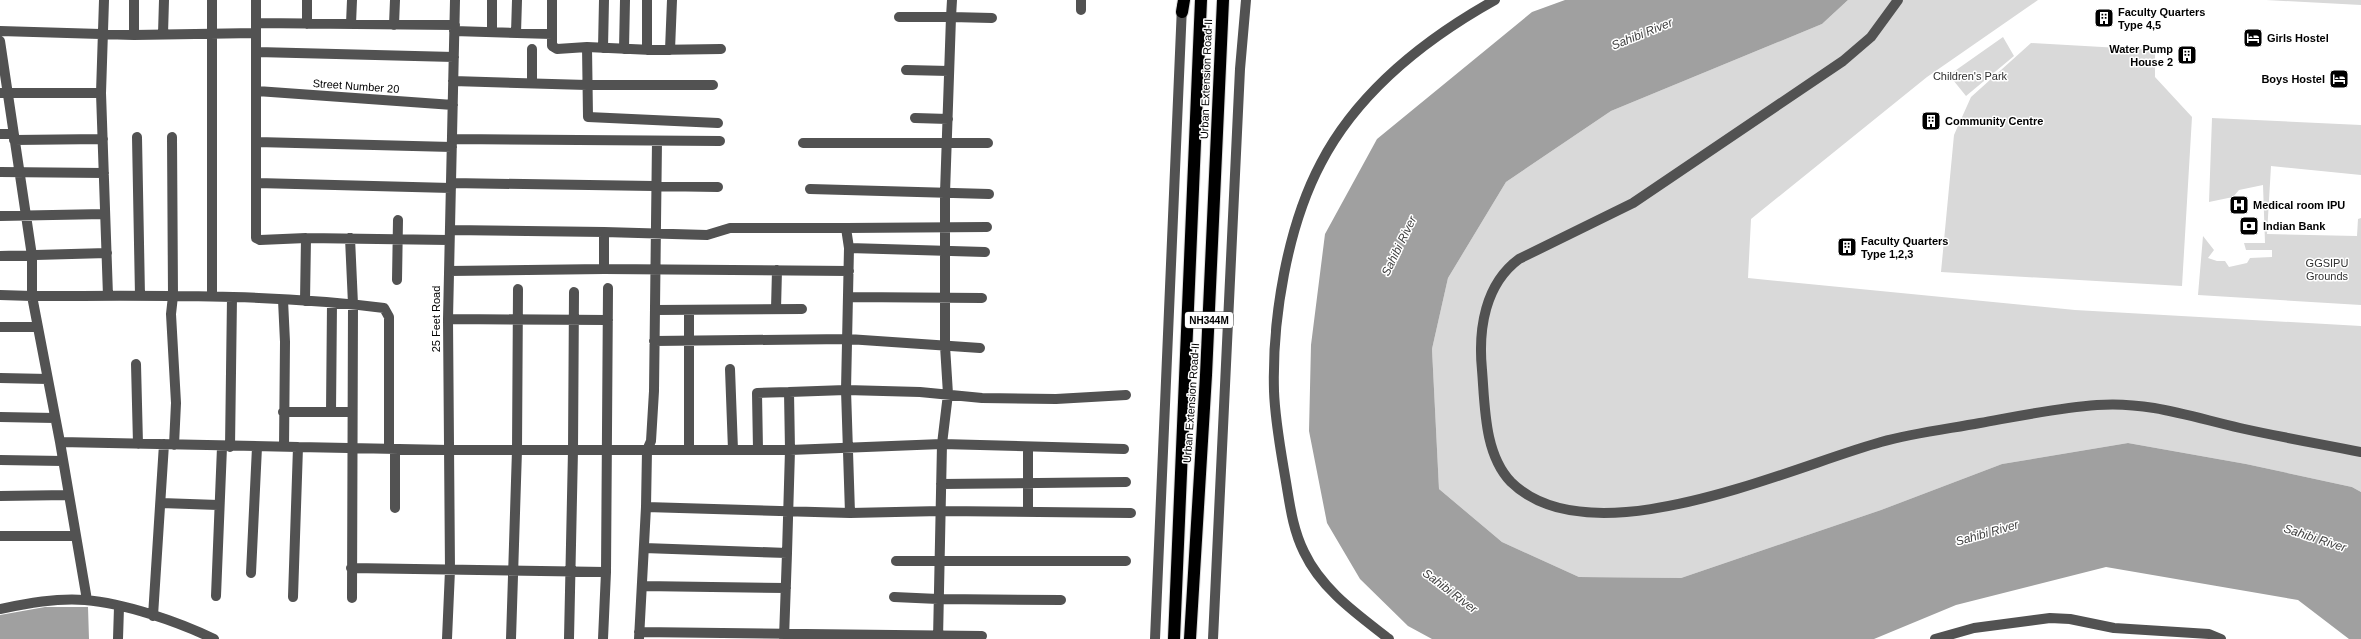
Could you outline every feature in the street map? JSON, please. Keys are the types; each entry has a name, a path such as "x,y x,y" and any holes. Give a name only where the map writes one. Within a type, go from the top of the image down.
{"highway":[{"name":"Urban Extension Road-II","path":"1174,639 1201,0"},
{"name":"Urban Extension Road-II","path":"1190,639 1206,375 1223,0"}],"street":[{"path":"104,0 101,93 108,296"},
{"path":"134,0 134,35"},
{"path":"163,34 164,0"},
{"path":"212,0 212,296"},
{"path":"256,0 258,52 256,238 260,240 306,238 398,239 450,235 604,232 707,234 730,228 987,227"},
{"path":"307,0 307,24"},
{"path":"352,0 352,24"},
{"path":"394,0 394,25"},
{"name":"25 Feet Road","path":"447,639 450,570 448,319 455,0"},
{"path":"492,0 492,32"},
{"path":"516,33 517,0"},
{"path":"552,0 553,48 647,50 721,49"},
{"path":"603,48 604,0"},
{"path":"624,0 624,49"},
{"path":"647,50 648,0"},
{"path":"670,50 672,0"},
{"path":"938,638 942,444 948,394 945,346 945,193 952,0"},
{"path":"1213,639 1225,417 1240,69 1246,0"},
{"path":"1389,639 1325,585 1304,553 1295,531 1282,460 1274,392 1274,355 1279,306 1289,255 1303,201 1321,162 1348,121 1376,90 1415,53 1457,22 1495,0"},
{"path":"1898,0 1871,37 1857,50 1830,70 1633,203 1519,259 1508,267 1496,283 1488,302 1482,326 1481,358 1490,441 1498,462 1510,480 1525,492 1545,502 1573,510 1609,514 1649,511 1797,471 1881,442 2049,410 2097,405 2130,404 2178,411 2241,428 2361,452"},
{"path":"1155,639 1182,4"},
{"path":"899,17 992,18"},
{"path":"0,30 134,35 212,34 256,28 307,24 352,24 552,34"},
{"path":"0,41 4,93 13,137 32,256 32,296 60,442 87,600"},
{"path":"587,48 588,115 591,119 718,123"},
{"path":"532,49 532,83"},
{"path":"258,52 454,57"},
{"path":"906,70 949,71"},
{"path":"453,81 587,85 713,85"},
{"name":"Street Number 20","path":"257,91 453,105"},
{"path":"4,93 101,93"},
{"path":"915,118 948,119"},
{"path":"0,134 13,137 103,139"},
{"path":"137,137 140,296"},
{"path":"153,616 160,503 176,403 172,314 172,137"},
{"path":"657,141 657,232 651,441 647,450 646,507 639,635 938,638 982,636"},
{"path":"257,142 452,143 720,141"},
{"path":"803,143 988,143"},
{"path":"0,172 104,173"},
{"path":"257,183 451,186 718,187"},
{"path":"810,189 989,194"},
{"path":"0,216 105,214"},
{"path":"397,280 398,220"},
{"path":"846,228 849,248 846,390 850,514"},
{"path":"604,232 604,269"},
{"path":"305,301 306,238"},
{"path":"350,238 353,304 351,412 352,598"},
{"path":"849,248 985,252"},
{"path":"0,256 107,253"},
{"path":"449,271 655,269 849,271"},
{"path":"776,309 777,270"},
{"path":"603,639 606,572 608,450 608,288"},
{"path":"512,639 517,450 518,289"},
{"path":"569,639 574,450 574,292"},
{"path":"0,295 212,296 332,302 384,308 389,317 395,508"},
{"path":"216,596 218,505 226,446 232,297"},
{"path":"848,297 982,298"},
{"path":"283,300 285,342 284,446"},
{"path":"331,412 332,302"},
{"path":"655,310 802,309"},
{"path":"689,449 690,310"},
{"path":"448,319 608,320"},
{"path":"0,327 38,327"},
{"path":"654,341 848,339 980,348"},
{"path":"136,364 138,444"},
{"path":"730,369 733,450"},
{"path":"0,378 48,379"},
{"path":"758,450 757,394 846,390 948,394 982,398 1056,399 1126,395"},
{"path":"784,636 790,450 788,392"},
{"path":"284,412 351,412"},
{"path":"0,417 55,418"},
{"path":"60,442 449,450 848,450 942,444 1124,449"},
{"path":"251,573 257,446"},
{"path":"292,597 298,447"},
{"path":"1028,447 1028,511"},
{"path":"0,460 63,461"},
{"path":"941,484 1126,482"},
{"path":"0,496 69,496"},
{"path":"160,503 218,505"},
{"path":"646,507 850,514 941,511 1131,513"},
{"path":"0,536 75,536"},
{"path":"644,548 787,553"},
{"path":"896,561 1126,561"},
{"path":"352,568 571,570 606,572"},
{"path":"642,586 786,588"},
{"path":"894,597 938,599 1061,600"},
{"path":"0,609 45,601 87,600 153,616 214,639"},
{"path":"118,639 119,607"},
{"path":"1935,639 1974,628 2056,618 2114,628 2209,634 2221,639"}],"green space":[{"path":"1848,0 2038,0 1927,77 1751,219 1748,278 2075,310 2361,326 2361,492 2352,487 2246,464 2128,443 2002,464 1881,510 1681,578 1579,577 1502,542 1439,489 1432,349 1448,278 1506,182 1611,111 1822,24"},
{"path":"2266,0 2361,0 2361,5"},
{"name":"Children's Park","path":"2003,37 2014,56 1966,96 1949,75"},
{"path":"2031,43 2155,50 2155,77 2192,117 2182,286 1941,272 1954,135 1971,97"},
{"name":"GGSIPU Grounds","path":"2212,118 2361,125 2361,175 2271,166 2267,234 2357,236 2358,219 2361,218 2361,305 2198,295 2203,236 2214,250 2208,258 2217,261 2225,261 2229,267 2247,263 2250,258 2272,257 2272,250 2246,250 2244,243 2265,243 2263,185 2239,190 2233,197 2209,202"}],"water":[{"name":"Sahibi River","path":"1565,0 1848,0 1822,24 1611,111 1506,182 1448,278 1432,349 1439,489 1502,542 1579,577 1681,578 1881,510 2002,464 2128,443 2246,464 2352,487 2361,492 2361,639 2349,639 2298,600 2106,567 1956,605 1874,639 1432,639 1408,626 1360,579 1327,523 1309,431 1311,345 1325,234 1377,139 1532,12"},
{"path":"45,607 88,607 89,639 0,639 0,615"}],"place":[{"name":"Faculty Quarters Type 4,5","path":"2104,18"},
{"name":"Girls Hostel","path":"2253,38"},
{"name":"Water Pump House 2","path":"2187,55"},
{"name":"Boys Hostel","path":"2339,79"},
{"name":"Community Centre","path":"1931,121"},
{"name":"Medical room IPU","path":"2239,205"},
{"name":"Indian Bank","path":"2249,226"},
{"name":"Faculty Quarters Type 1,2,3","path":"1847,247"}]}
